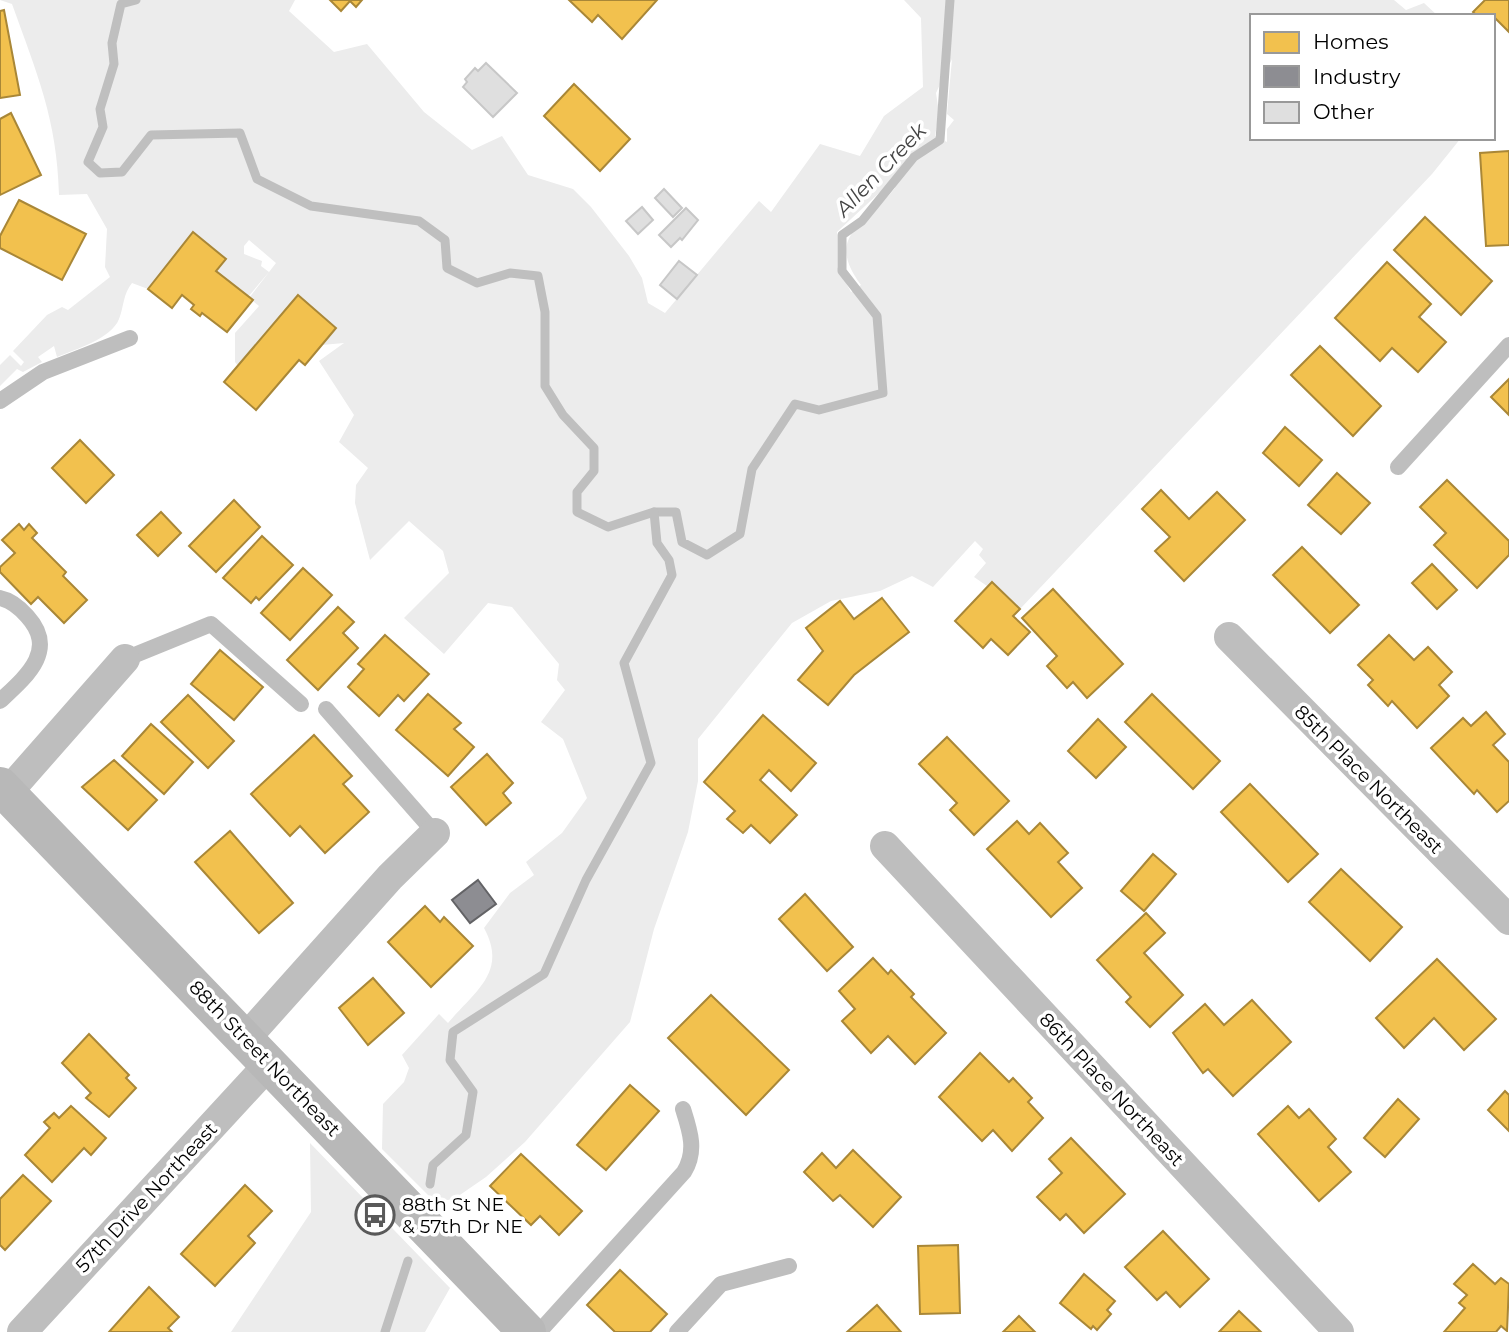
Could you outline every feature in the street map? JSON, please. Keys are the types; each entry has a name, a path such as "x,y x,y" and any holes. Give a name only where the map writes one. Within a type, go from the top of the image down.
{"main road":[{"name":"88th Street Northeast","path":"3,790 527,1332"}],"street":[{"name":"85th Place Northeast","path":"1228,637 1509,920"},
{"path":"3,790 125,659"},
{"name":"57th Drive Northeast","path":"22,1332 258,1051 390,877 435,833"},
{"name":"86th Place Northeast","path":"885,846 1339,1332"}],"lane":[{"path":"0,401 43,372 130,338"},
{"path":"1398,467 1509,345"},
{"path":"0,598 20,609 39,629 41,653 28,673 0,701"},
{"path":"125,659 211,624 301,704"},
{"path":"326,709 435,833"},
{"path":"539,1332 684,1172 691,1160 692,1134 683,1110"},
{"path":"677,1332 721,1284 789,1266"}],"shaded area":[{"path":"0,0 295,0 289,11 334,52 367,44 424,112 472,150 502,136 528,175 573,189 591,207 629,256 642,278 648,303 665,313 759,201 771,212 820,144 860,156 884,116 923,87 921,18 904,0 1394,0 1406,10 1424,3 1436,14 1250,14 1250,140 1459,140 1432,174 1020,609 974,577 986,563 979,555 983,549 975,541 933,587 912,576 880,591 831,601 792,623 698,739 698,781 688,832 654,929 630,1022 525,1142 486,1177 454,1199 435,1202 382,1149 383,1104 404,1082 409,1068 402,1055 439,1014 448,1023 485,980 492,957 484,928 510,893 534,875 526,862 562,833 587,798 563,739 541,722 565,690 557,680 559,664 512,607 488,603 444,654 404,618 449,573 443,551 409,521 370,560 355,503 356,485 368,468 339,442 354,415 319,361 344,343 322,345 336,327 298,296 238,366 235,362 235,333 259,306 249,298 276,263 249,240 244,246 244,254 262,261 261,266 269,272 248,297 216,271 226,259 193,233 148,289 132,283 125,296 119,319 109,332 57,357 54,346 38,357 42,362 23,372 17,369 0,386 0,365 10,355 21,366 24,362 13,351 47,315 62,307 68,310 110,277 105,267 107,229 87,194 59,195 50,120 12,4","holes":["952,59 947,114 954,120 947,129 947,142 935,136 939,113 936,93","893,180 895,188 861,222 848,242 846,254 861,285 851,292 837,267 837,232"]},
{"path":"310,1143 450,1288 425,1332 231,1332 311,1212"}],"building: Homes":[{"path":"330,0 362,0 356,7 350,1 341,11"},
{"path":"569,0 657,0 622,39 598,15 592,22"},
{"path":"1485,0 1509,0 1509,32 1495,18 1495,14 1473,12"},
{"path":"4,10 20,95 0,98 0,11"},
{"path":"574,84 630,139 600,171 544,116"},
{"path":"11,113 41,175 0,195 0,119"},
{"path":"1509,151 1509,245 1486,246 1480,153"},
{"path":"19,200 86,234 62,280 0,248 0,236"},
{"path":"1425,217 1492,281 1461,315 1394,250"},
{"path":"193,232 226,259 216,271 253,300 227,332 202,313 200,316 191,309 194,305 182,295 172,308 148,289"},
{"path":"1387,262 1431,304 1419,317 1446,342 1418,372 1392,348 1380,361 1335,318"},
{"path":"298,295 336,328 305,365 299,360 256,410 224,382"},
{"path":"1320,346 1381,406 1353,436 1291,375"},
{"path":"1509,379 1509,415 1491,397"},
{"path":"1285,427 1322,460 1299,486 1263,453"},
{"path":"80,440 114,475 86,503 52,468"},
{"path":"1337,473 1370,503 1341,534 1308,505"},
{"path":"1447,480 1509,541 1509,555 1477,588 1434,545 1446,533 1420,507"},
{"path":"1161,490 1189,519 1217,492 1245,520 1184,581 1155,551 1170,537 1142,509"},
{"path":"234,500 260,527 216,572 189,546"},
{"path":"161,512 181,533 158,556 137,535"},
{"path":"19,524 24,530 29,524 37,533 32,538 66,572 63,576 87,600 64,623 38,597 31,604 0,572 0,567 15,553 2,540"},
{"path":"262,536 293,565 259,600 256,597 251,603 223,578"},
{"path":"1302,547 1359,605 1330,633 1273,575"},
{"path":"1432,564 1457,590 1437,609 1412,583"},
{"path":"303,568 332,595 290,640 261,613"},
{"path":"992,582 1020,609 1013,616 1030,632 1008,655 991,639 983,648 955,621"},
{"path":"1053,589 1123,664 1087,698 1073,682 1067,688 1047,666 1057,656 1022,618"},
{"path":"882,598 909,632 854,675 828,705 798,680 823,651 806,628 840,601 854,619"},
{"path":"338,607 354,622 343,633 358,648 318,690 287,660"},
{"path":"385,635 429,674 404,701 398,695 379,716 348,687 364,669 358,664"},
{"path":"1389,635 1414,660 1428,647 1452,672 1439,685 1449,696 1417,728 1392,701 1388,706 1368,685 1373,680 1358,665"},
{"path":"220,650 263,687 234,720 191,684"},
{"path":"428,694 461,723 454,729 474,747 448,776 396,730"},
{"path":"1152,694 1220,761 1193,789 1125,722"},
{"path":"188,695 234,741 208,768 161,722"},
{"path":"1486,712 1505,734 1493,745 1509,762 1509,801 1497,812 1477,790 1474,794 1431,748 1463,718 1471,726"},
{"path":"763,715 816,763 791,791 769,770 760,780 797,815 770,843 751,825 743,833 727,819 735,811 704,782"},
{"path":"1098,719 1126,747 1096,778 1068,751"},
{"path":"151,724 193,762 164,794 122,756"},
{"path":"314,735 352,776 343,784 369,812 325,853 300,826 290,836 251,794"},
{"path":"947,737 1009,801 974,835 950,810 957,803 919,764"},
{"path":"487,754 513,783 503,793 511,803 486,825 451,787"},
{"path":"114,760 157,800 128,830 82,787"},
{"path":"1250,784 1318,854 1288,882 1221,812"},
{"path":"1017,821 1029,834 1040,823 1068,853 1058,862 1082,888 1051,917 987,849"},
{"path":"230,831 293,903 259,933 195,862"},
{"path":"1153,854 1176,874 1144,911 1121,891"},
{"path":"1341,869 1402,927 1370,961 1309,902"},
{"path":"805,894 853,947 827,971 779,919"},
{"path":"425,906 440,922 444,917 473,946 431,987 388,942"},
{"path":"1146,913 1165,933 1144,953 1183,995 1150,1027 1126,1002 1131,997 1097,960"},
{"path":"873,958 888,974 891,970 914,994 911,997 946,1033 915,1064 888,1036 871,1053 842,1021 855,1009 839,991"},
{"path":"1437,959 1496,1019 1464,1050 1434,1018 1404,1048 1376,1018"},
{"path":"373,978 404,1013 368,1045 339,1008"},
{"path":"711,995 789,1070 746,1115 668,1038"},
{"path":"1252,1000 1291,1042 1233,1096 1208,1069 1203,1073 1173,1033 1205,1004 1224,1025"},
{"path":"89,1034 129,1075 126,1078 136,1088 109,1117 86,1098 91,1093 62,1063"},
{"path":"980,1053 1009,1082 1013,1078 1032,1098 1028,1102 1043,1118 1012,1151 993,1130 982,1141 939,1097"},
{"path":"630,1085 659,1111 606,1170 577,1145"},
{"path":"1505,1091 1509,1095 1509,1131 1488,1110"},
{"path":"1398,1099 1419,1119 1385,1157 1364,1138"},
{"path":"71,1106 106,1138 91,1155 84,1148 52,1182 25,1155 50,1128 44,1122 54,1113 59,1118"},
{"path":"1288,1106 1299,1118 1309,1109 1336,1139 1328,1147 1351,1172 1319,1201 1258,1134"},
{"path":"1071,1138 1125,1194 1084,1233 1066,1214 1060,1220 1037,1197 1062,1173 1049,1159"},
{"path":"853,1150 901,1197 873,1227 840,1195 833,1201 804,1172 822,1153 836,1168"},
{"path":"521,1154 582,1211 559,1235 540,1216 531,1225 490,1186"},
{"path":"23,1175 51,1201 5,1250 0,1245 0,1199"},
{"path":"245,1185 272,1211 248,1236 255,1243 215,1286 181,1254"},
{"path":"1163,1231 1209,1279 1180,1307 1166,1292 1157,1300 1125,1267"},
{"path":"958,1245 960,1313 920,1314 918,1246"},
{"path":"1473,1264 1495,1284 1501,1278 1509,1284 1507,1331 1501,1326 1496,1332 1444,1332 1465,1308 1459,1303 1467,1295 1454,1284"},
{"path":"620,1270 667,1314 650,1332 615,1332 587,1305"},
{"path":"1084,1274 1115,1301 1107,1310 1111,1314 1097,1330 1093,1326 1091,1329 1060,1303"},
{"path":"149,1287 179,1317 168,1328 172,1332 109,1332"},
{"path":"877,1305 901,1332 847,1332"},
{"path":"1239,1311 1261,1332 1219,1332"},
{"path":"1019,1316 1035,1332 1003,1332"}],"building: Industry":[{"path":"478,880 496,904 470,923 452,900"}],"building: Other":[{"path":"486,63 517,93 493,117 463,87 467,82 465,79 475,68 478,71"},
{"path":"664,189 682,208 673,217 655,198"},
{"path":"642,207 653,220 638,234 626,221"},
{"path":"686,208 698,220 682,240 680,238 671,247 659,235"},
{"path":"679,261 697,275 677,299 660,285"}],"waterway":[{"name":"Allen Creek","path":"136,0 121,4 112,43 114,64 100,109 103,127 88,162 100,173 122,172 151,135 240,133 257,179 311,206 419,221 445,240 447,268 477,283 510,273 538,276 545,312 545,386 563,415 594,448 594,471 577,492 577,512 608,527 654,512 676,512 682,542 707,555 740,534 752,469 795,404 819,410 883,393 877,316 842,271 842,235 862,221 914,157 940,140 950,0"},
{"path":"430,1184 433,1165 466,1135 473,1092 450,1060 453,1032 544,974 586,880 651,763 624,663 672,575 669,560 657,543 654,512"},
{"path":"385,1332 408,1261"}],"place":[{"name":"88th St NE & 57th Dr NE","path":"375,1215"}]}
